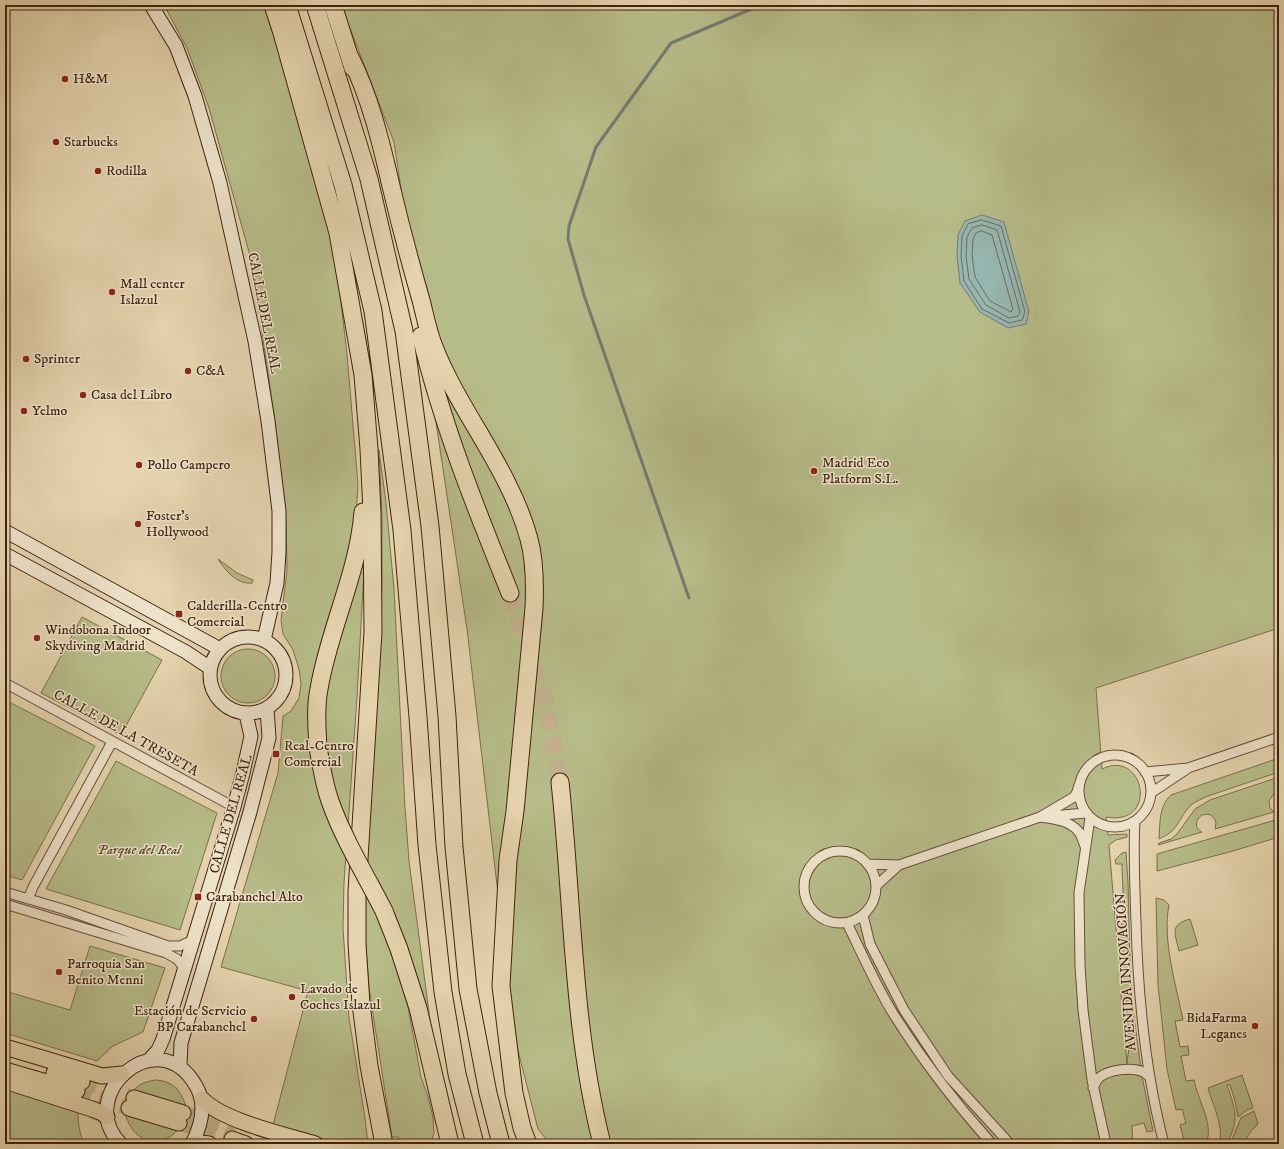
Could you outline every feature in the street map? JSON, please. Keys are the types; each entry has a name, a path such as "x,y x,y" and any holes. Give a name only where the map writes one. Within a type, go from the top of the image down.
{"highway":[{"path":"273,5 338,233 362,376 369,449 372,512 373,624 357,891 357,944 361,1004 368,1066 383,1139"},
{"path":"288,5 343,185 373,311 402,530 427,845 443,992 458,1074 475,1144"},
{"path":"315,5 369,180 404,330 430,526 446,716 454,847 468,989 488,1093 501,1144"},
{"path":"333,5 350,57 383,176 429,368 444,418 483,526 510,593"},
{"path":"350,57 359,75 380,138 415,279 434,346 458,398 506,479 520,512 529,540 534,576 534,608 516,804 508,860 501,986 514,1093 522,1128 528,1144"},
{"path":"356,338 364,461 365,494 363,520 353,572 329,649 319,690 316,724 318,747 330,801 351,847 384,911 399,950 418,1008 450,1144"},
{"path":"560,782 580,1026 593,1108 602,1144"},
{"path":"436,1086 440,1129 439,1144"}],"main road":[{"path":"5,1047 97,1075 109,1076 122,1074"},
{"path":"5,1057 79,1086 5,1070"},
{"path":"5,1082 92,1109 107,1117"},
{"path":"202,1100 209,1107 223,1114 255,1126 315,1144"},
{"path":"131,1103 181,1118"},
{"path":"246,1144 234,1134 286,1144"},
{"path":"192,1144 209,1144"}],"street":[{"name":"CALLE DEL REAL","path":"151,5 176,46 195,96 220,183 255,341 268,421 278,511 279,552 277,583 264,640"},
{"path":"5,531 220,649"},
{"path":"5,554 180,649 210,668"},
{"path":"249,636 264,640 278,650 285,665 286,682 280,697 267,709 257,713 246,714 230,710 218,700 210,685 210,668 213,658 220,649 238,638 249,636"},
{"name":"CALLE DE LA TRESETA","path":"5,683 234,807"},
{"name":"CALLE DEL REAL","path":"180,1066 181,1043 250,812 266,751 269,738 267,709"},
{"name":"CALLE DEL REAL","path":"149,1060 158,1050 163,1039 234,807 251,736 246,714"},
{"path":"1145,772 1188,768 1279,737"},
{"path":"28,899 33,887 112,742"},
{"path":"868,864 899,865 1040,817 1074,797 1088,766 1107,756 1114,755 1128,757 1140,765 1150,782 1151,793 1149,804 1143,814 1135,821 1128,825 1112,827 1100,824 1088,815 1080,800 1079,786"},
{"path":"1151,793 1188,768"},
{"path":"1040,817 1088,815"},
{"path":"1088,815 1086,847 1079,893 1080,966 1083,1010 1093,1088 1106,1144"},
{"path":"1040,817 1058,819 1071,825 1079,832 1086,847"},
{"name":"AVENIDA INNOVACIÓN","path":"1135,821 1133,848 1137,960 1143,1034 1164,1144"},
{"path":"839,850 860,856 874,873 876,886 874,900 870,908 863,915 856,920 847,923 835,923 824,920 814,912 807,902 804,891 804,878 809,867 817,858 828,852 839,850"},
{"path":"876,886 899,865"},
{"path":"5,892 168,946 180,946 193,940"},
{"path":"5,904 166,953 177,958 184,968"},
{"path":"863,915 870,944 904,1010 948,1076 1010,1144"},
{"path":"847,923 862,956 894,1015 940,1082 966,1115 992,1144"},
{"path":"121,1144 113,1135 107,1117 107,1105 115,1084 122,1074 137,1065 149,1060 164,1060 180,1066 189,1074 199,1091 202,1100 200,1124 192,1144"},
{"path":"1093,1088 1101,1076 1117,1070 1123,1069 1141,1071 1150,1076"}],"green space":[{"path":"164,5 266,5 333,235 347,354 358,485 356,517 323,694 365,552 344,883 343,928 349,1018 368,1144 341,1144 273,1125 308,991 221,967 278,773 283,716 291,711 299,698 301,684 299,669 293,650 283,634 281,620 287,570 286,520 274,415 252,263 209,108 187,48"},
{"path":"341,5 1279,5 1279,628 1096,688 1102,769 1117,765 1128,769 1136,778 1140,789 1139,801 1134,811 1123,817 1106,817 1108,835 1127,834 1127,837 1116,840 1109,845 1117,940 1122,923 1123,892 1122,864 1116,864 1115,860 1122,853 1126,852 1132,1001 1125,1001 1125,993 1121,993 1127,1064 1129,1046 1127,1010 1133,1010 1142,1076 1153,1131 1147,1132 1144,1123 1132,1126 1133,1144 550,1144 538,1129 515,1039 467,629 394,142"},
{"path":"379,450 386,503 394,589 409,861 432,1035 422,991 399,928 394,954 408,1007 421,1077 433,1117 434,1134 430,1144 400,1144 398,1137 392,1137 369,988 363,907 382,586 382,517"},
{"path":"218,559 237,573 253,580 252,583 241,582 236,579 224,568"},
{"path":"82,617 162,660 121,735 41,693"},
{"path":"248,649 258,651 267,657 273,666 275,676 273,686 267,695 258,701 248,703 238,701 229,695 223,686 221,676 223,666 229,657 238,651"},
{"path":"5,700 95,746 22,880 5,875"},
{"path":"1279,758 1279,772 1208,796 1195,802 1187,810 1175,828 1159,839 1162,810 1167,799 1171,795"},
{"name":"Parque del Real","path":"116,761 217,813 180,930 46,889"},
{"path":"1279,777 1279,794 1273,795 1269,801 1270,808 1274,812 1215,829 1216,823 1213,816 1207,814 1202,815 1196,824 1202,832 1158,845 1159,843 1171,839 1177,834 1195,809 1210,800"},
{"path":"1279,819 1279,837 1157,871 1157,854"},
{"path":"1156,898 1164,900 1169,905 1167,933 1171,962 1183,1020 1175,1021 1180,1047 1188,1046 1189,1055 1181,1056 1186,1081 1194,1080 1207,1121 1208,1137 1205,1144 1185,1144 1180,1125 1186,1123 1182,1109 1176,1110 1167,1069 1158,985"},
{"path":"1190,919 1198,945 1179,951 1175,935 1176,927 1183,921"},
{"path":"90,946 165,968 143,1032 113,1046 97,1061 5,1033 5,991 70,1010"},
{"path":"1242,1075 1253,1108 1247,1110 1238,1117 1230,1085 1227,1085 1234,1108 1235,1120 1234,1127 1227,1143 1219,1144 1219,1123 1208,1088"},
{"path":"155,1080 171,1084 179,1091 186,1107 134,1090 141,1084"},
{"path":"5,1087 78,1111 79,1128 85,1144 5,1144"},
{"path":"1254,1111 1258,1124 1250,1132 1243,1144 1230,1144 1241,1118"},
{"path":"125,1114 177,1130 172,1135 161,1140 148,1140 138,1135 134,1131"}],"water":[{"path":"982,215 1004,222 1029,312 1026,324 1008,328 980,312 960,283 957,256 958,235 965,221"}],"waterway":[{"path":"689,598 584,295 568,239 569,226 596,147 671,43 761,5"}],"tunnel":[{"path":"510,593 544,696 560,782"},
{"path":"82,1082 134,1098"},
{"path":"77,1091 129,1108"},
{"path":"183,1113 237,1129"},
{"path":"179,1123 232,1139"}],"place":[{"name":"H&M","path":"65,79"},
{"name":"Starbucks","path":"56,142"},
{"name":"Rodilla","path":"98,171"},
{"name":"Mall center Islazul","path":"112,292"},
{"name":"Sprinter","path":"26,359"},
{"name":"C&A","path":"188,371"},
{"name":"Casa del Libro","path":"83,395"},
{"name":"Yelmo","path":"24,411"},
{"name":"Pollo Campero","path":"139,465"},
{"name":"Madrid Eco Platform S.L.","path":"814,471"},
{"name":"Foster's Hollywood","path":"138,524"},
{"name":"Calderilla-Centro Comercial","path":"179,614"},
{"name":"Windobona Indoor Skydiving Madrid","path":"37,638"},
{"name":"Real-Centro Comercial","path":"276,754"},
{"name":"Carabanchel Alto","path":"198,897"},
{"name":"Parroquia San Benito Menni","path":"59,972"},
{"name":"Lavado de Coches Islazul","path":"292,997"},
{"name":"Estación de Servicio BP Carabanchel","path":"254,1019"},
{"name":"BidaFarma Leganes","path":"1255,1026"}]}
